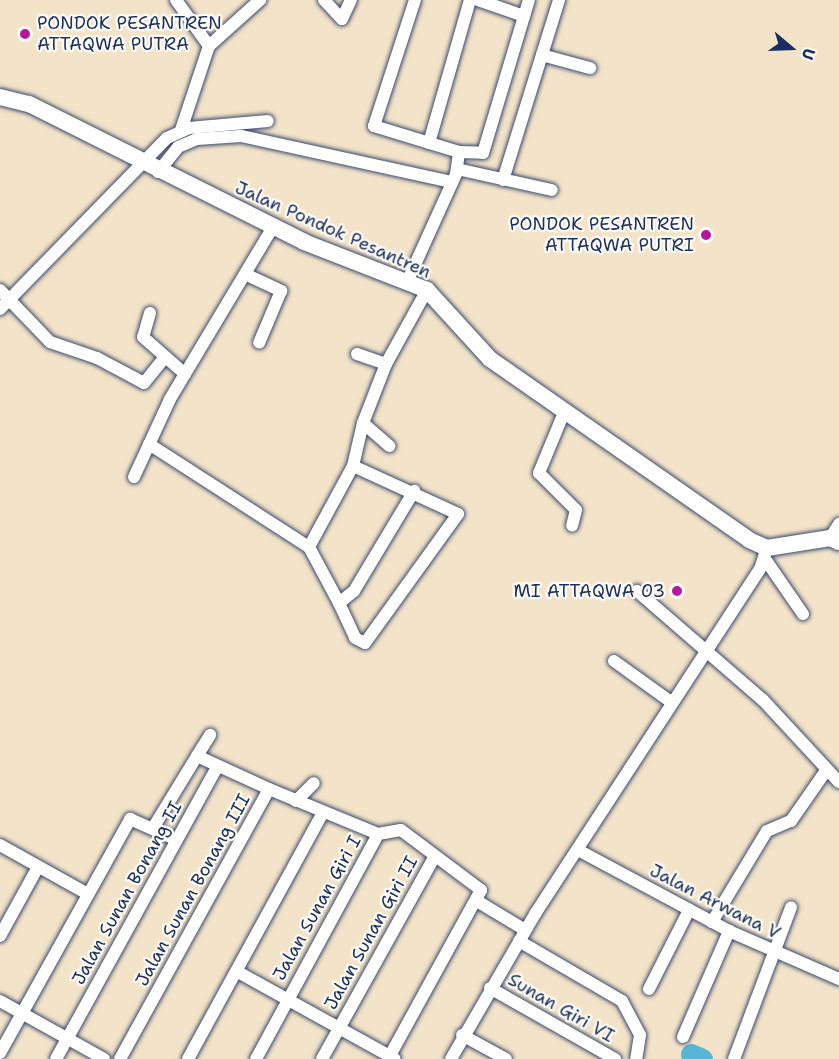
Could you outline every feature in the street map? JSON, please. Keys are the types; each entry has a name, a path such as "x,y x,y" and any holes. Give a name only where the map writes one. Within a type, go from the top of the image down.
{"street":[{"path":"176,0 209,46"},
{"path":"181,130 209,46 260,0"},
{"path":"324,0 342,20 351,0"},
{"path":"415,0 374,126 459,152 483,153 529,0"},
{"path":"429,143 470,0"},
{"path":"478,0 524,16"},
{"path":"503,180 559,0"},
{"path":"542,55 590,68"},
{"name":"Jalan Pondok Pesantren","path":"0,97 29,104 151,168 273,227 408,280 427,290 490,359 563,415 766,554"},
{"path":"151,168 154,149 181,130 268,121"},
{"path":"0,309 151,168 178,147 197,139 241,136 455,176 503,180 552,190"},
{"path":"408,280 455,176 459,152"},
{"path":"134,477 185,374 273,227"},
{"path":"246,275 281,291 259,343"},
{"path":"0,290 50,342 97,358 144,384 165,357"},
{"path":"309,547 353,466 363,423 386,364 427,290"},
{"path":"150,314 143,337 185,374"},
{"path":"357,354 386,364"},
{"path":"563,415 539,473 576,510 572,526"},
{"path":"363,423 389,446"},
{"path":"149,444 309,547 358,644 364,644 458,514 414,490 353,466"},
{"path":"339,603 354,591 414,490"},
{"path":"451,1059 462,1035 535,914 766,554 836,535"},
{"path":"766,554 803,614"},
{"path":"637,591 763,700 825,772 839,782"},
{"path":"614,661 671,702"},
{"path":"153,828 210,735"},
{"path":"197,756 269,789"},
{"name":"Jalan Sunan Bonang II","path":"56,1059 218,766"},
{"path":"712,922 767,831 791,821 825,772"},
{"path":"296,801 314,783"},
{"name":"Jalan Sunan Bonang III","path":"120,1059 269,789 378,834"},
{"path":"188,1059 238,972 322,812"},
{"path":"0,1053 86,893 131,818 177,840"},
{"path":"238,972 391,1058 477,901 480,889 401,830 378,834"},
{"name":"Jalan Sunan Giri I","path":"256,1059 378,834"},
{"path":"0,845 86,893"},
{"name":"Jalan Arwana V","path":"578,850 729,931 839,979"},
{"name":"Jalan Sunan Giri II","path":"322,1059 435,856"},
{"path":"0,936 38,867"},
{"path":"477,901 622,1001 640,1035 636,1059"},
{"path":"734,1059 791,907"},
{"path":"649,990 689,910"},
{"path":"683,1037 729,931"},
{"name":"Sunan Giri VI","path":"490,988 615,1059"},
{"path":"0,1001 104,1059"},
{"path":"462,1035 506,1059"}],"waterway":[{"path":"691,1054 702,1059"}],"place":[{"name":"PONDOK PESANTREN ATTAQWA PUTRA","path":"25,34"},
{"name":"PONDOK PESANTREN ATTAQWA PUTRI","path":"706,235"},
{"name":"MI ATTAQWA 03","path":"677,591"}]}
